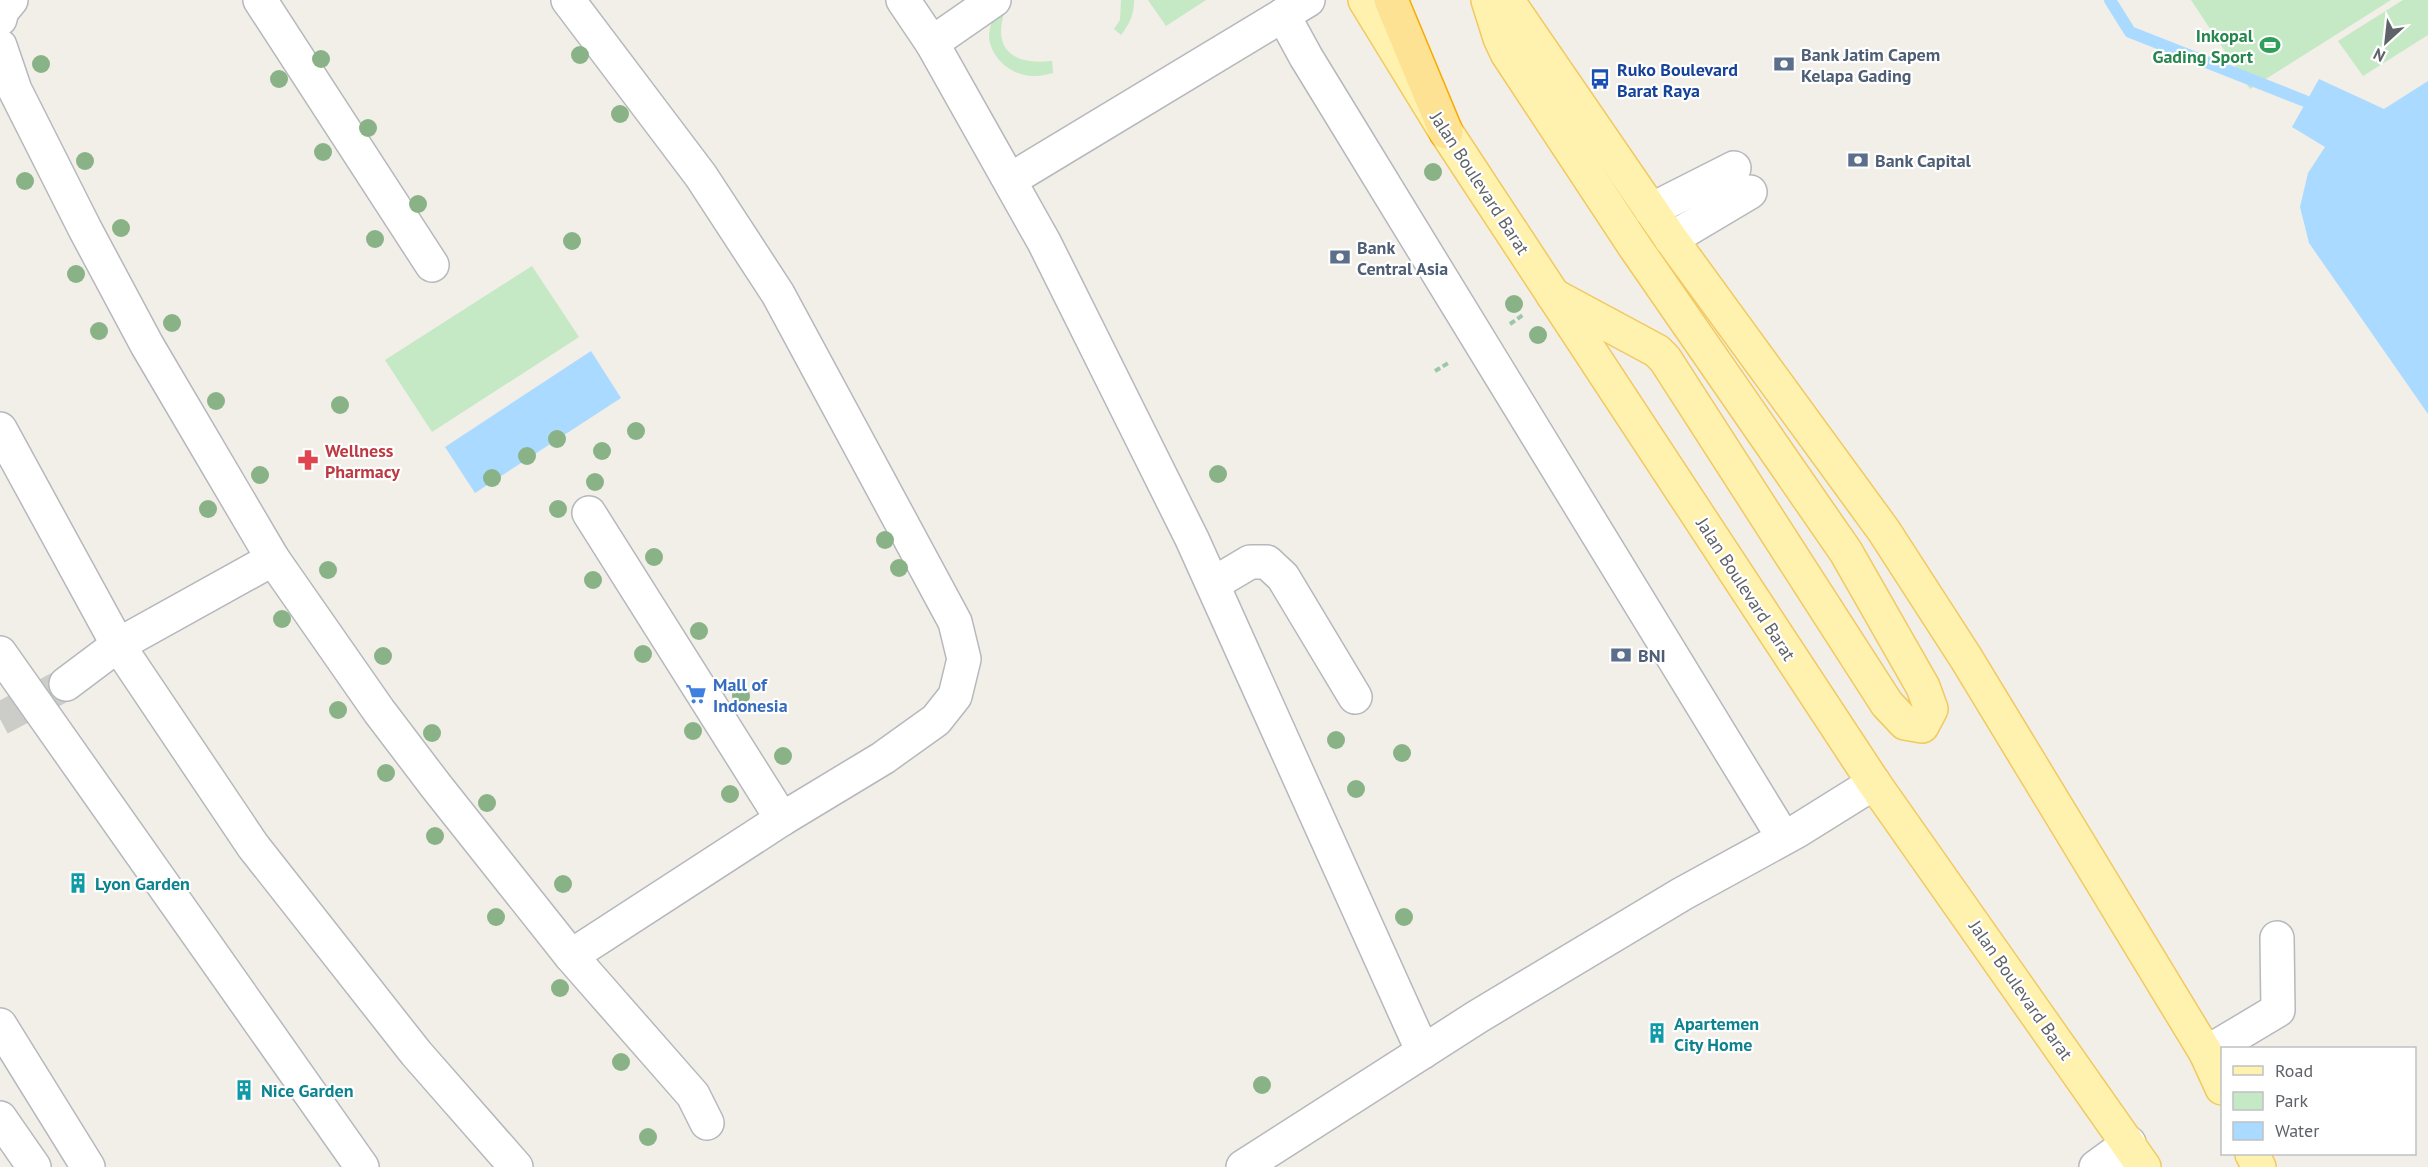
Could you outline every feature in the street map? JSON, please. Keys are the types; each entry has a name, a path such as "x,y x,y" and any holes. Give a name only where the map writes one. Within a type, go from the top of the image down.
{"highway":[{"path":"1390,0 1446,132"}],"main road":[{"name":"Jalan Boulevard Barat","path":"1365,0 1446,132 1874,783 2137,1155"},
{"path":"1488,0 1507,53 1635,247 1846,552 1923,687 1931,709 1922,726 1905,723 1887,704 1665,359 1657,351 1553,295"},
{"path":"1507,0 1671,239 1884,531 1966,658 2206,1053 2221,1084"}],"street":[{"path":"260,0 432,265"},
{"path":"568,0 701,176 778,294 955,622 964,659 955,696 936,720 883,758 782,819 571,956"},
{"path":"903,0 927,35 1044,242 1213,584 1423,1052"},
{"path":"927,35 959,0"},
{"path":"927,35 994,0"},
{"path":"1010,180 1295,8 1306,57 1783,837"},
{"path":"0,46 15,90 147,345 273,559 379,711 571,956 693,1095 707,1123"},
{"path":"1652,210 1742,180 1671,239"},
{"path":"0,429 118,645 253,846 416,1053 516,1167"},
{"path":"590,513 782,819"},
{"path":"66,684 118,645 273,559"},
{"path":"1213,584 1250,562 1267,562 1283,577 1355,697"},
{"path":"0,653 362,1167"},
{"path":"1243,1167 1477,1017 1671,900 1874,783"},
{"path":"2206,1053 2278,1010 2277,938"},
{"path":"0,1025 88,1167"},
{"path":"0,1118 34,1167"},
{"path":"2096,1167 2137,1155"}],"path":[{"path":"1508,326 1526,314"}],"green space":[{"path":"1121,0 1134,0 1131,19 1121,35 1114,29 1120,20"},
{"path":"1148,0 1206,0 1166,26"},
{"name":"Inkopal Gading Sport","path":"2191,0 2391,0 2250,89"},
{"path":"2403,0 2428,0 2428,35 2363,76 2338,41"},
{"path":"997,10 1004,14 1001,27 1002,38 1011,54 1028,61 1052,61 1053,73 1027,76 1004,65 994,53 989,37 990,26"},
{"path":"532,266 579,337 432,432 385,360"}],"water":[{"path":"2319,79 2384,109 2428,81 2428,414 2309,243 2300,207 2308,173 2325,147 2292,127"},
{"path":"591,351 621,398 475,493 445,447"}],"waterway":[{"path":"2110,0 2130,32 2305,101"}],"tunnel":[{"path":"0,719 66,684"}],"place":[{"name":"Inkopal Gading Sport","path":"2270,45"},
{"name":"Bank Jatim Capem Kelapa Gading","path":"1784,64"},
{"name":"Ruko Boulevard Barat Raya","path":"1600,79"},
{"name":"Bank Capital","path":"1858,160"},
{"name":"Bank Central Asia","path":"1340,257"},
{"name":"Wellness Pharmacy","path":"308,460"},
{"name":"BNI","path":"1621,655"},
{"name":"Mall of Indonesia","path":"696,694"},
{"name":"Lyon Garden","path":"78,883"},
{"name":"Apartemen City Home","path":"1657,1033"},
{"name":"Nice Garden","path":"244,1090"}]}
